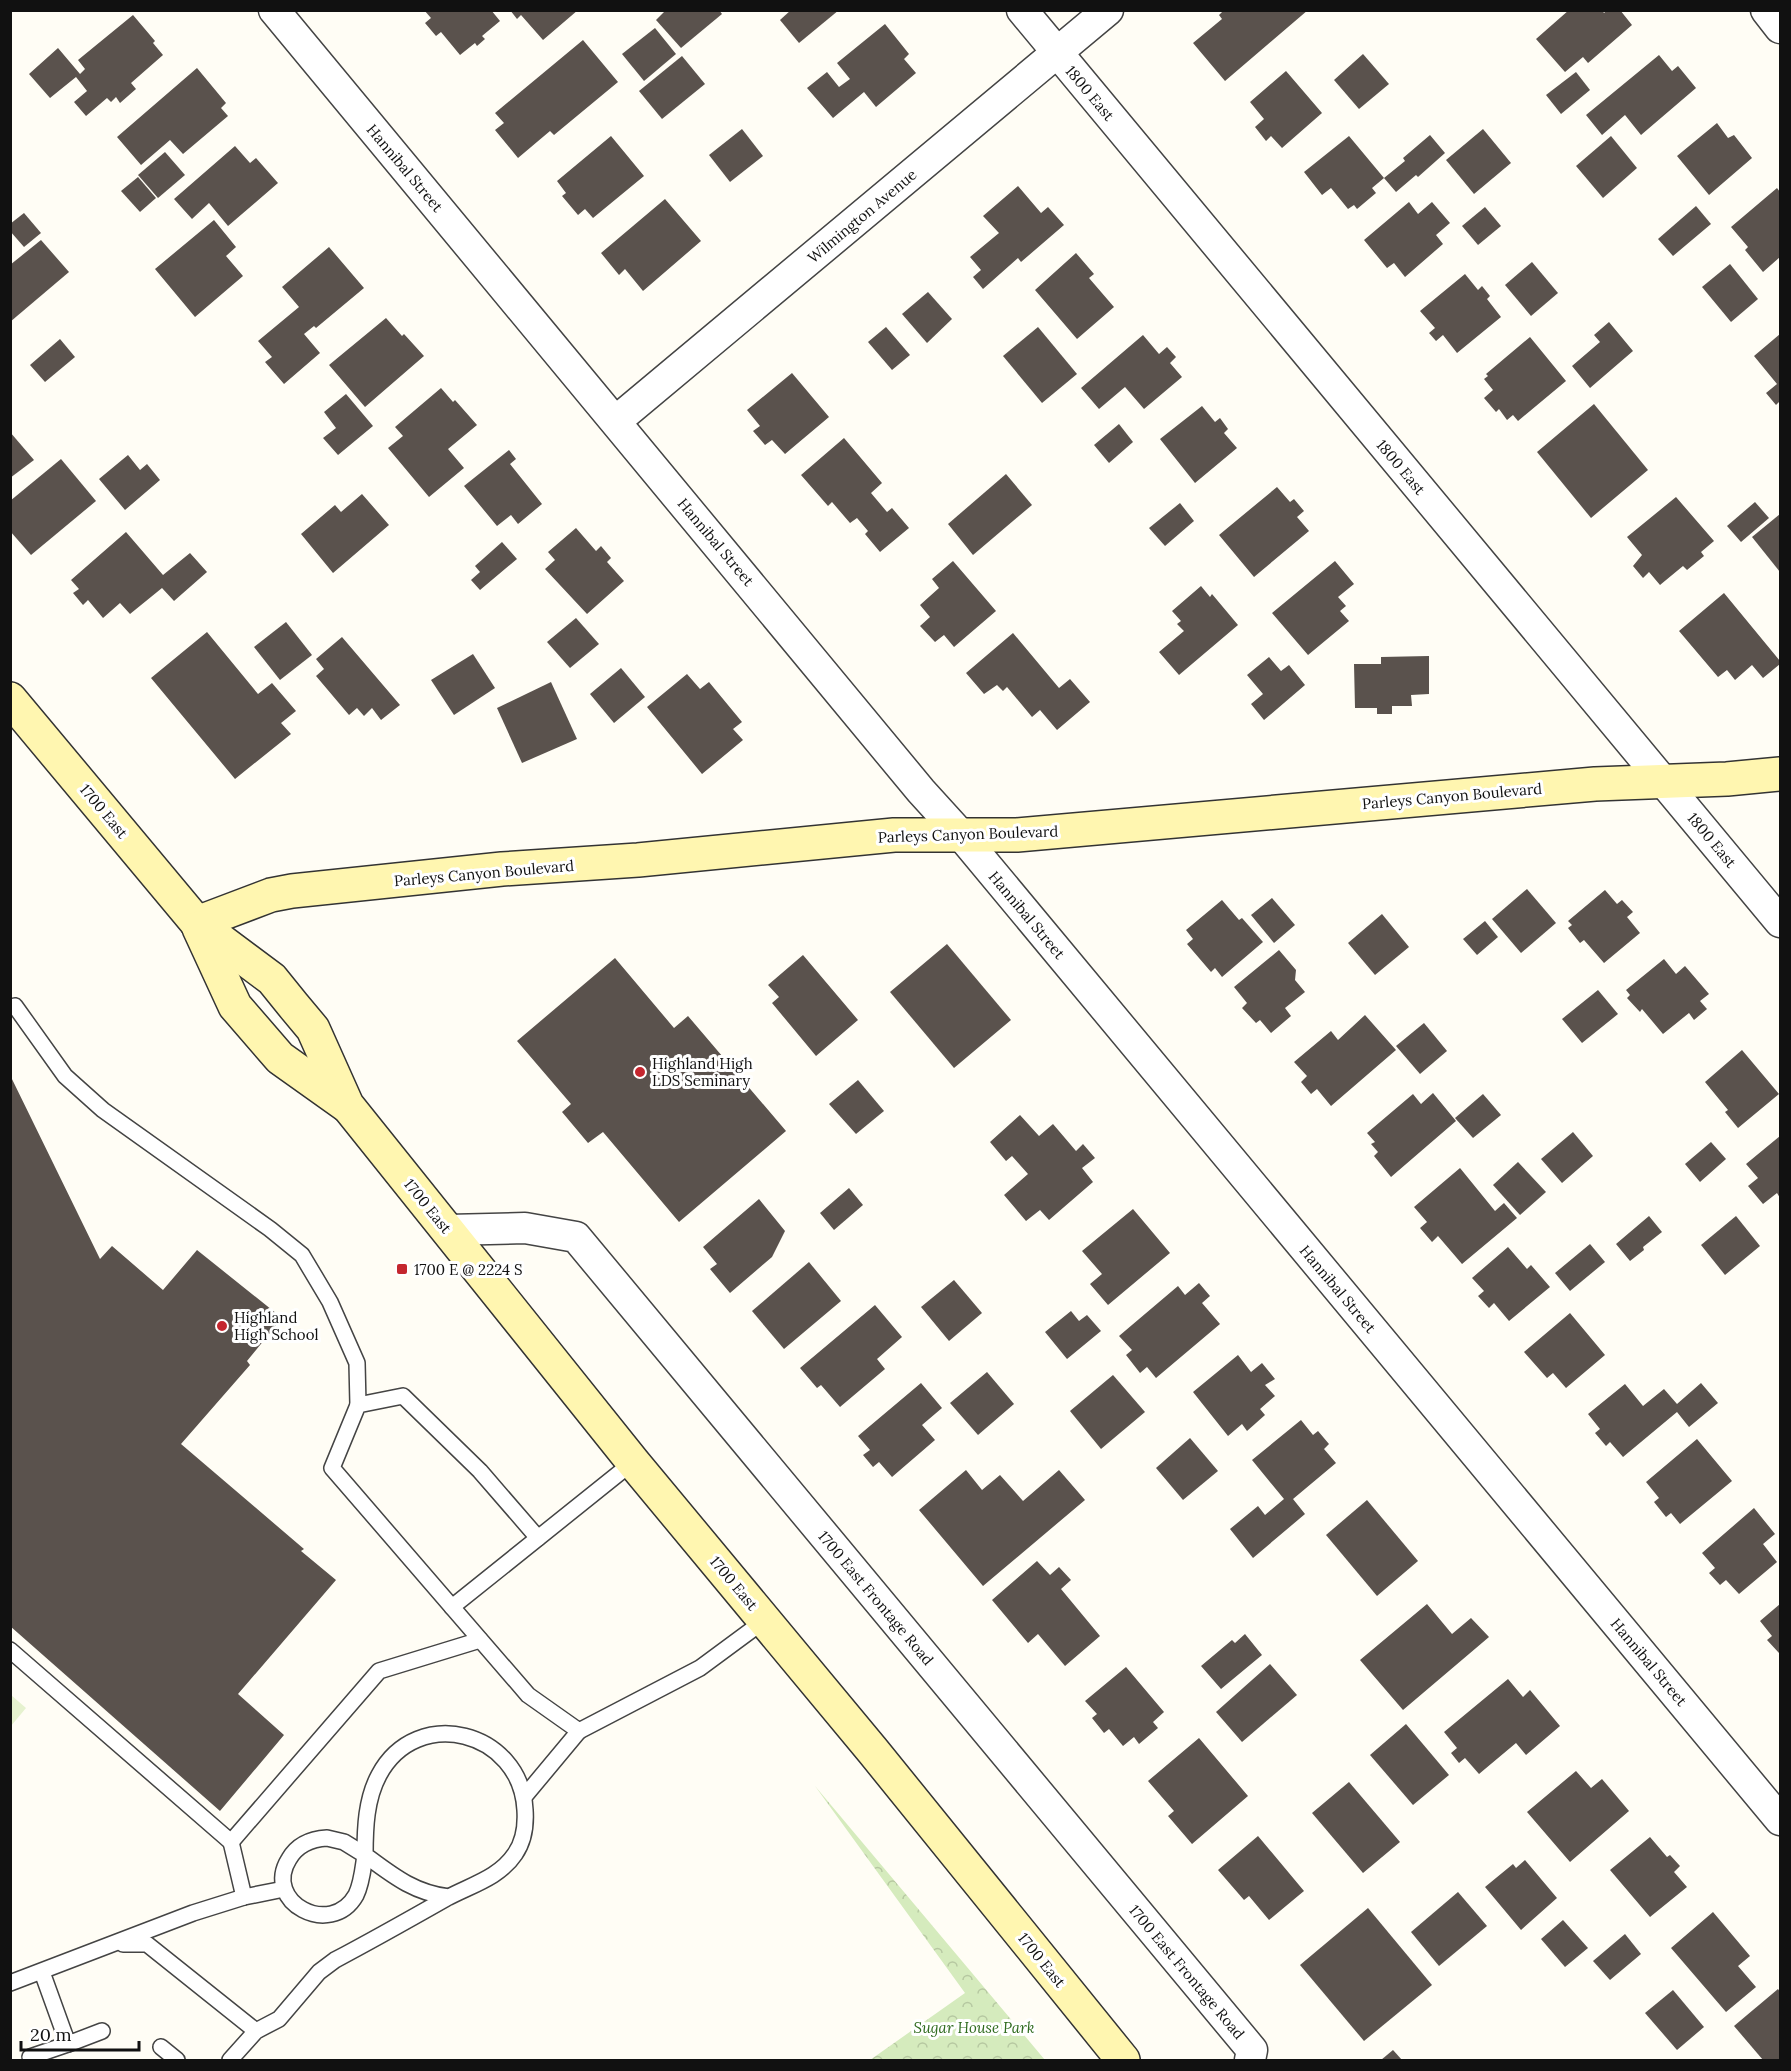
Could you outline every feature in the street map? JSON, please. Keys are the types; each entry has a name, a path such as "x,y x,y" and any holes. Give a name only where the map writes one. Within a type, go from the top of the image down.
{"street":[{"name":"Hannibal Street","path":"274,10 921,791 961,835 1780,1820"},
{"name":"1800 East","path":"1022,10 1780,922"},
{"name":"Wilmington Avenue","path":"616,422 1108,10"},
{"path":"1766,10 1780,28"},
{"name":"1700 East","path":"10,699 197,923 272,979 313,1029 347,1105 633,1462 873,1751 1123,2061"},
{"name":"Parleys Canyon Boulevard","path":"197,923 271,895 292,891 502,869 638,860 894,835 1017,835 1595,784 1780,774"},
{"name":"1700 East","path":"197,923 236,1006 280,1058 347,1105"},
{"name":"1700 East Frontage Road","path":"448,1230 525,1228 576,1237 1252,2050 1250,2061"}],"lane":[{"path":"15,1006 66,1076 103,1110 270,1229 302,1255 330,1302 357,1363 358,1405 332,1468 528,1695 579,1731"},
{"path":"358,1405 403,1396 480,1471 538,1538"},
{"path":"452,1607 633,1462"},
{"path":"525,1797 579,1731 700,1668 765,1620"},
{"path":"231,1842 379,1671 480,1640"},
{"path":"10,1650 231,1842 244,1897"},
{"path":"230,2061 256,2031 279,2019 319,1972 335,1960 449,1897 477,1885 498,1872 515,1854 526,1822 525,1797 515,1773 495,1748 478,1739 460,1734 442,1733 407,1744 392,1757 379,1774 371,1792 365,1831 365,1855 360,1883 356,1895 349,1904 328,1915 307,1912 290,1900 284,1888 285,1866 293,1852 304,1843 327,1838 344,1842 365,1855 416,1890 449,1897"},
{"path":"10,1983 193,1913 244,1897 284,1888"},
{"path":"114,1944 147,1944 256,2031"},
{"path":"42,1972 68,2044"},
{"path":"30,2057 102,2031"},
{"path":"161,2047 177,2061"}],"green space":[{"path":"11,1695 26,1708 11,1726"},
{"name":"Sugar House Park","path":"815,1786 1045,2060 870,2060 965,1993"}],"building":[{"path":"424,10 491,10 500,21 482,36 485,39 477,46 475,43 460,55 441,32 436,36 425,23 431,18"},
{"path":"510,10 578,10 543,40 521,15 517,19"},
{"path":"666,10 719,10 722,14 681,48 656,20"},
{"path":"791,10 839,10 799,43 780,20"},
{"path":"1224,10 1308,10 1225,81 1193,43 1222,19 1219,15"},
{"path":"1569,10 1602,10 1604,13 1607,10 1620,10 1632,25 1588,63 1583,57 1565,72 1536,39"},
{"path":"133,15 155,41 153,43 163,55 131,83 136,89 120,103 116,97 111,102 107,98 86,116 74,102 87,91 76,77 50,98 29,74 58,48 80,74 85,69 78,60"},
{"path":"885,24 909,54 904,59 916,73 876,107 864,92 833,118 807,88 827,72 839,87 850,79 837,63"},
{"path":"655,28 676,54 644,81 622,54"},
{"path":"583,40 618,82 554,135 550,131 518,158 495,130 504,123 495,113"},
{"path":"1363,54 1389,84 1359,109 1334,80"},
{"path":"1659,55 1672,71 1678,66 1696,88 1641,135 1625,115 1602,135 1586,115"},
{"path":"682,56 705,84 662,119 639,91"},
{"path":"197,68 226,103 221,108 228,116 183,154 170,140 141,165 117,137"},
{"path":"1286,71 1322,113 1282,148 1271,136 1266,141 1255,127 1264,119 1250,102"},
{"path":"1576,72 1590,90 1561,114 1546,95"},
{"path":"1717,123 1728,138 1734,135 1752,158 1709,195 1677,156"},
{"path":"742,129 763,156 730,182 709,155"},
{"path":"1483,129 1511,163 1474,194 1446,160"},
{"path":"1430,135 1445,153 1418,177 1416,175 1396,192 1384,178 1405,161 1403,158"},
{"path":"611,136 644,176 593,218 585,209 578,215 562,196 566,193 557,181"},
{"path":"1349,136 1384,178 1372,188 1376,193 1357,209 1354,205 1348,209 1331,188 1322,195 1304,172"},
{"path":"1611,136 1637,168 1603,198 1576,166"},
{"path":"235,146 250,163 256,158 278,183 228,226 209,203 192,219 174,199"},
{"path":"165,152 185,175 158,198 138,175"},
{"path":"138,177 156,198 140,212 121,191"},
{"path":"1018,186 1041,213 1048,207 1064,225 1021,262 1018,258 983,289 973,277 981,270 970,257 999,233 983,216"},
{"path":"1777,188 1780,192 1780,257 1763,272 1745,250 1748,247 1731,227"},
{"path":"665,199 701,241 643,291 625,269 619,275 601,253"},
{"path":"1409,202 1418,214 1432,202 1450,223 1436,235 1443,244 1405,277 1394,263 1387,268 1364,240"},
{"path":"1696,206 1711,224 1673,256 1658,239"},
{"path":"1485,207 1501,226 1478,245 1462,226"},
{"path":"24,213 41,233 24,247 10,231 10,224"},
{"path":"214,220 236,247 226,256 243,276 195,317 155,269"},
{"path":"41,240 69,272 10,322 10,265"},
{"path":"329,247 364,288 316,328 314,326 304,334 320,353 284,384 265,362 272,357 258,341 299,307 282,287"},
{"path":"1076,253 1094,274 1089,278 1114,307 1077,339 1035,290"},
{"path":"1532,262 1558,293 1531,316 1505,285"},
{"path":"1730,264 1758,299 1731,322 1702,287"},
{"path":"1465,274 1478,290 1482,286 1490,296 1487,299 1501,317 1457,353 1443,335 1436,341 1429,333 1435,328 1420,311"},
{"path":"928,292 952,319 927,343 902,314"},
{"path":"386,318 424,356 365,407 329,365"},
{"path":"1609,322 1633,351 1590,388 1572,366 1600,342 1594,335"},
{"path":"886,327 910,355 892,370 868,342"},
{"path":"1038,327 1077,374 1042,403 1003,356"},
{"path":"1780,334 1780,401 1776,405 1766,393 1777,384 1754,356"},
{"path":"1143,335 1159,354 1167,347 1176,357 1170,363 1182,377 1144,409 1125,387 1099,409 1081,388"},
{"path":"1530,337 1566,381 1518,421 1513,415 1507,420 1499,409 1496,412 1484,398 1493,390 1484,379 1488,376 1486,374"},
{"path":"60,339 75,357 45,382 30,365"},
{"path":"792,373 829,417 785,454 772,440 765,445 753,431 760,426 747,410"},
{"path":"441,388 477,425 448,449 464,468 429,497 388,448 403,436 395,427"},
{"path":"346,394 373,426 338,455 323,438 336,428 324,412"},
{"path":"1594,404 1648,470 1591,518 1537,452"},
{"path":"1202,406 1215,422 1220,418 1228,429 1224,433 1237,448 1195,483 1160,439"},
{"path":"1119,424 1133,442 1109,463 1094,445"},
{"path":"10,432 34,460 10,478"},
{"path":"844,438 882,483 871,493 887,512 892,508 909,528 880,552 865,534 868,531 857,518 850,523 832,502 828,506 801,475"},
{"path":"509,450 516,459 510,464 542,504 518,524 511,515 497,526 464,486"},
{"path":"128,455 140,470 147,464 160,480 125,510 99,479"},
{"path":"61,459 96,501 31,555 10,531 10,501"},
{"path":"1006,474 1032,505 973,555 948,524"},
{"path":"1277,487 1290,502 1294,499 1304,511 1297,517 1309,531 1254,577 1219,535"},
{"path":"362,494 389,525 333,573 301,534 335,505 341,512"},
{"path":"1676,497 1714,541 1701,552 1704,556 1687,570 1683,566 1660,585 1649,572 1643,578 1633,566 1642,555 1627,537"},
{"path":"1755,502 1769,518 1741,542 1727,526"},
{"path":"1180,503 1194,521 1165,546 1149,528"},
{"path":"1780,514 1780,572 1752,537"},
{"path":"576,528 596,551 601,546 611,558 607,562 624,581 587,614 545,569 555,560 548,552"},
{"path":"126,532 163,575 190,553 207,572 174,601 162,588 130,614 120,603 103,618 88,600 83,605 73,593 79,589 71,580"},
{"path":"502,542 517,559 480,590 471,580 480,572 475,566"},
{"path":"953,561 996,611 954,647 944,635 935,642 920,626 930,617 920,605 939,588 932,579"},
{"path":"1335,561 1354,584 1338,597 1346,606 1340,611 1349,621 1308,655 1272,613"},
{"path":"1201,586 1210,597 1212,594 1238,625 1179,675 1159,652 1184,631 1177,624 1181,621 1172,611"},
{"path":"1724,593 1780,661 1780,664 1763,678 1752,665 1735,680 1727,670 1718,677 1679,631"},
{"path":"576,618 599,644 570,668 547,642"},
{"path":"286,622 312,655 280,680 254,647"},
{"path":"207,632 258,694 272,683 296,711 281,723 291,734 235,779 151,678"},
{"path":"1013,633 1059,688 1070,679 1090,702 1057,730 1040,710 1032,717 1007,687 1003,691 997,685 984,694 966,673"},
{"path":"342,637 400,705 381,720 372,708 364,716 357,708 349,715 316,676 324,669 316,659"},
{"path":"473,654 495,688 454,715 431,680"},
{"path":"1429,656 1429,694 1411,695 1412,706 1392,706 1392,714 1377,714 1377,708 1355,708 1354,664 1381,664 1381,657"},
{"path":"1269,657 1281,671 1289,665 1305,685 1264,720 1251,704 1263,694 1247,675"},
{"path":"621,668 645,697 614,723 590,694"},
{"path":"687,674 700,689 709,682 742,722 733,729 743,740 702,774 647,707"},
{"path":"551,682 577,739 522,763 497,708"},
{"path":"1527,889 1556,923 1521,953 1492,919"},
{"path":"1605,890 1617,904 1622,900 1633,912 1627,917 1640,933 1604,963 1584,940 1580,943 1568,928 1572,925 1568,921"},
{"path":"1272,898 1295,925 1274,943 1251,915"},
{"path":"1222,900 1239,920 1242,918 1263,942 1222,977 1215,968 1211,972 1187,944 1193,939 1186,930"},
{"path":"1382,914 1409,947 1375,975 1348,943"},
{"path":"1485,921 1498,937 1477,955 1463,939"},
{"path":"947,944 1011,1020 954,1068 890,992"},
{"path":"1279,950 1296,970 1295,980 1305,992 1285,1008 1291,1016 1271,1033 1260,1020 1256,1023 1242,1008 1247,1003 1234,987"},
{"path":"803,955 858,1020 816,1056 772,1003 779,997 768,985"},
{"name":"Highland High LDS Seminary","path":"615,958 674,1028 688,1016 786,1131 679,1222 603,1132 588,1143 562,1112 571,1104 517,1041"},
{"path":"1664,959 1676,974 1685,966 1709,994 1700,1001 1707,1009 1694,1020 1689,1013 1663,1034 1642,1009 1640,1012 1627,998 1630,995 1626,990"},
{"path":"1598,990 1618,1014 1582,1043 1562,1019"},
{"path":"1365,1015 1396,1050 1331,1106 1317,1089 1311,1094 1301,1082 1307,1076 1294,1062 1331,1031 1338,1040"},
{"path":"1424,1023 1447,1051 1420,1074 1396,1046"},
{"path":"1742,1050 1779,1094 1738,1128 1725,1112 1728,1110 1705,1082"},
{"path":"10,1075 100,1259 112,1246 163,1290 197,1250 282,1318 247,1361 250,1365 181,1444 304,1549 301,1551 336,1580 238,1694 284,1735 220,1811 10,1626"},
{"path":"858,1080 884,1111 856,1134 829,1104"},
{"path":"1433,1093 1456,1121 1391,1177 1374,1156 1378,1152 1371,1144 1375,1142 1367,1133 1413,1094 1421,1104"},
{"path":"1483,1094 1501,1115 1473,1138 1455,1118"},
{"path":"1020,1115 1039,1136 1053,1124 1076,1151 1083,1144 1095,1158 1082,1168 1093,1182 1049,1220 1040,1210 1026,1221 1004,1195 1028,1174 1012,1156 1006,1161 990,1142"},
{"path":"1573,1132 1593,1156 1562,1183 1541,1159"},
{"path":"1780,1136 1780,1198 1777,1193 1763,1204 1748,1186 1758,1178 1746,1164"},
{"path":"1711,1142 1726,1159 1700,1182 1685,1164"},
{"path":"1518,1162 1546,1192 1520,1215 1493,1185"},
{"path":"1460,1168 1495,1211 1504,1203 1517,1218 1462,1264 1438,1236 1432,1242 1420,1228 1427,1222 1414,1207"},
{"path":"849,1188 863,1205 834,1230 820,1213"},
{"path":"759,1199 785,1231 772,1257 730,1293 710,1269 717,1264 703,1247"},
{"path":"1133,1209 1170,1253 1108,1305 1090,1284 1102,1274 1082,1251"},
{"path":"1649,1216 1662,1232 1630,1261 1616,1244"},
{"path":"1736,1216 1760,1246 1725,1275 1701,1245"},
{"path":"1590,1244 1605,1262 1570,1291 1555,1273"},
{"path":"1508,1247 1527,1269 1531,1265 1550,1287 1509,1321 1494,1303 1489,1308 1478,1296 1484,1291 1472,1278"},
{"path":"809,1262 841,1301 784,1349 752,1311"},
{"path":"954,1280 982,1313 949,1341 921,1307"},
{"path":"1199,1283 1210,1296 1202,1303 1220,1324 1156,1378 1147,1367 1140,1373 1126,1355 1132,1350 1119,1336 1178,1286 1185,1295"},
{"path":"875,1305 902,1337 877,1359 885,1369 840,1407 821,1385 817,1388 800,1368"},
{"path":"1071,1311 1079,1321 1087,1315 1101,1331 1067,1359 1045,1332"},
{"path":"1570,1313 1605,1355 1566,1388 1553,1373 1547,1378 1524,1352"},
{"path":"1238,1355 1251,1372 1262,1363 1275,1379 1265,1385 1275,1396 1260,1409 1265,1415 1247,1431 1242,1424 1228,1436 1193,1392"},
{"path":"987,1372 1014,1404 978,1435 950,1403"},
{"path":"1113,1375 1145,1412 1101,1449 1070,1411"},
{"path":"921,1383 942,1408 922,1425 935,1440 892,1477 879,1462 873,1467 863,1455 870,1450 858,1436"},
{"path":"1701,1383 1718,1403 1689,1427 1677,1412 1623,1457 1610,1442 1606,1446 1595,1433 1600,1429 1588,1414 1625,1384 1643,1406 1664,1389 1677,1404"},
{"path":"1301,1420 1313,1435 1318,1431 1329,1444 1324,1449 1336,1463 1293,1499 1305,1514 1253,1558 1230,1529 1258,1506 1265,1515 1284,1499 1252,1460"},
{"path":"1190,1438 1218,1471 1183,1500 1156,1468"},
{"path":"1697,1439 1732,1481 1680,1524 1671,1513 1666,1517 1654,1502 1659,1498 1646,1482"},
{"path":"966,1470 982,1490 1000,1475 1023,1501 1059,1470 1085,1500 983,1586 919,1510"},
{"path":"1367,1500 1418,1561 1377,1596 1326,1535"},
{"path":"1754,1508 1775,1534 1763,1544 1777,1562 1739,1594 1726,1580 1720,1585 1709,1573 1715,1568 1702,1553"},
{"path":"1037,1561 1050,1575 1059,1567 1071,1580 1061,1589 1100,1636 1065,1666 1038,1634 1028,1643 992,1600"},
{"path":"1427,1604 1452,1634 1471,1618 1489,1637 1403,1710 1360,1660"},
{"path":"1780,1604 1779,1653 1767,1640 1772,1636 1760,1621"},
{"path":"1245,1634 1262,1655 1221,1689 1201,1666 1232,1640 1235,1643"},
{"path":"1270,1664 1297,1695 1242,1742 1216,1712"},
{"path":"1126,1667 1164,1712 1153,1722 1158,1728 1139,1744 1134,1737 1123,1746 1109,1729 1104,1733 1092,1718 1097,1714 1085,1701"},
{"path":"1508,1679 1523,1697 1530,1690 1560,1726 1526,1755 1516,1743 1479,1774 1465,1758 1459,1763 1451,1753 1457,1748 1444,1732"},
{"path":"1406,1724 1449,1775 1413,1805 1370,1755"},
{"path":"1199,1738 1248,1796 1192,1844 1168,1816 1174,1811 1148,1781"},
{"path":"1576,1771 1591,1788 1602,1779 1629,1811 1570,1862 1527,1812"},
{"path":"1349,1782 1400,1842 1363,1873 1312,1813"},
{"path":"1258,1836 1304,1891 1269,1920 1249,1896 1244,1900 1218,1870"},
{"path":"1650,1837 1667,1857 1670,1855 1680,1866 1674,1872 1687,1887 1650,1917 1610,1870"},
{"path":"1525,1860 1557,1898 1521,1930 1485,1887 1513,1864 1516,1868"},
{"path":"1458,1892 1487,1926 1439,1966 1411,1932"},
{"path":"1368,1908 1432,1985 1364,2041 1300,1965"},
{"path":"1713,1912 1750,1956 1738,1966 1756,1987 1726,2012 1671,1948"},
{"path":"1563,1920 1588,1948 1565,1967 1541,1939"},
{"path":"1625,1934 1641,1954 1610,1980 1593,1961"},
{"path":"1778,1989 1780,1992 1780,2060 1763,2060 1734,2026"},
{"path":"1673,1990 1704,2027 1677,2050 1645,2013"},
{"path":"1393,2050 1402,2060 1381,2060"}],"place":[{"name":"Highland High LDS Seminary","path":"640,1072"},
{"name":"1700 E @ 2224 S","path":"402,1269"},
{"name":"Highland High School","path":"222,1326"}]}
